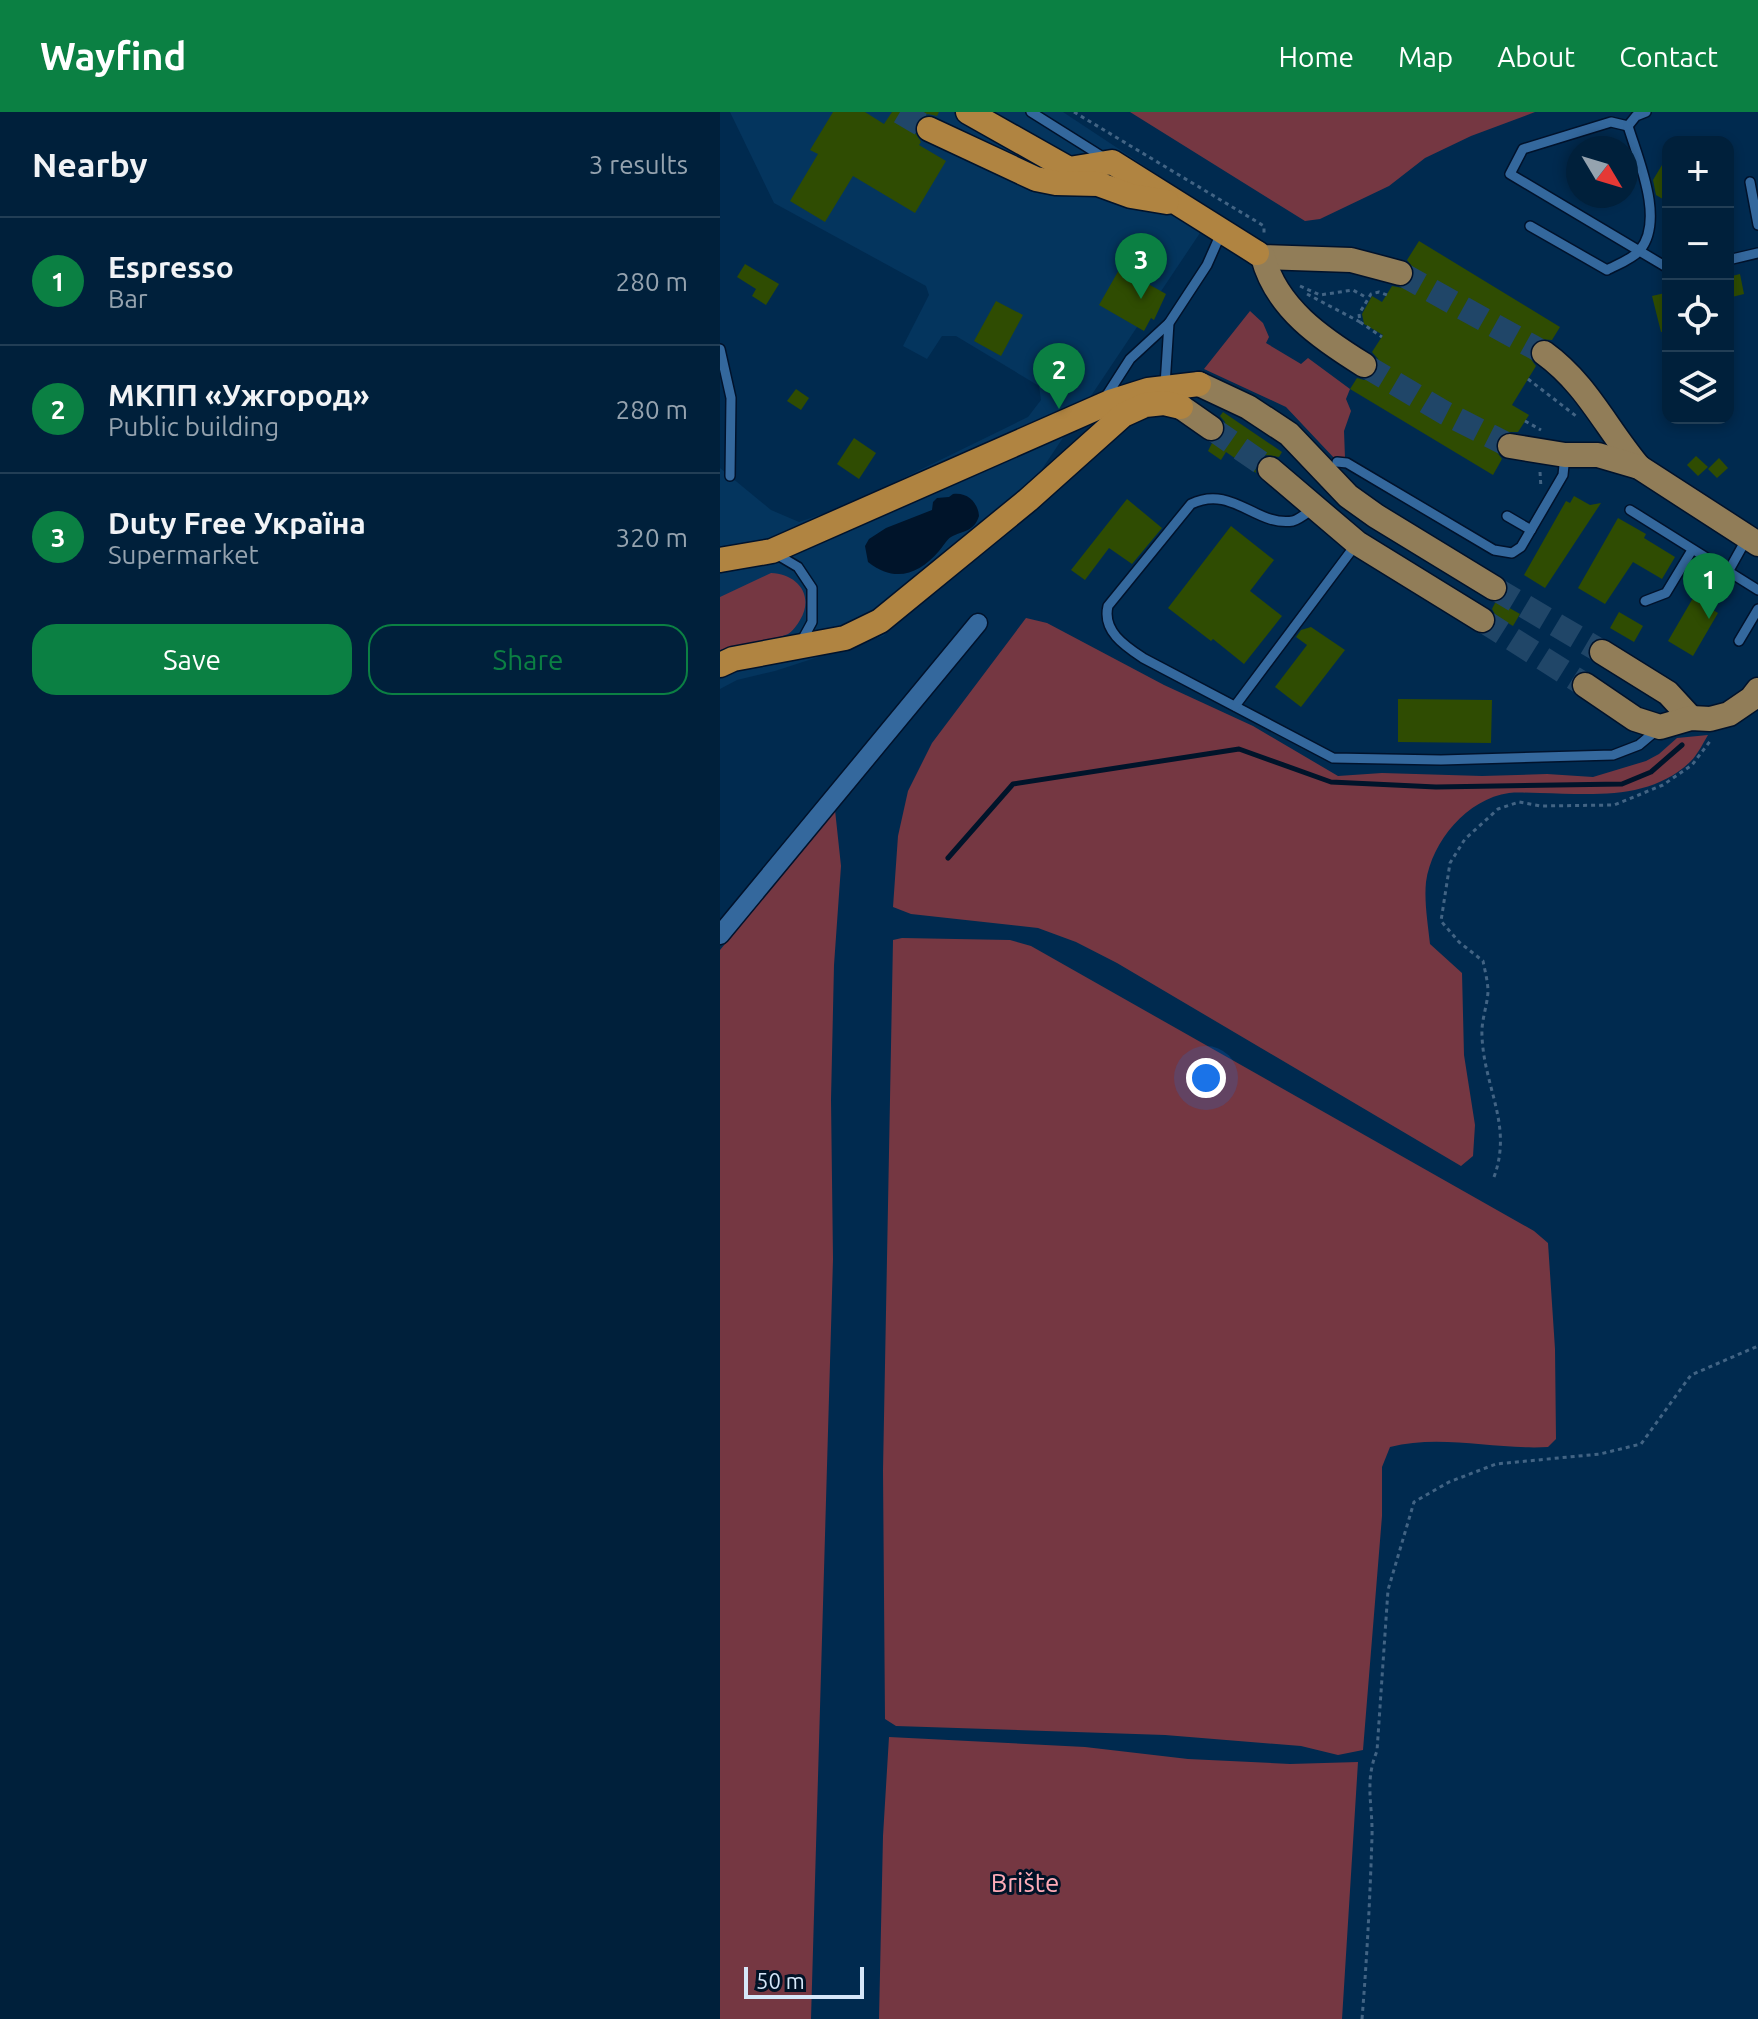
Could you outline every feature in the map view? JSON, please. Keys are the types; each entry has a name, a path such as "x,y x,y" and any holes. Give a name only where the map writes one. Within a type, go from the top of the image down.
{"highway":[{"path":"968,112 1069,169 1112,162 1260,255"},
{"path":"929,129 1036,179 1098,184 1131,196 1177,204"},
{"path":"720,560 772,551 1099,407 1148,390 1199,384"},
{"path":"720,665 733,659 845,638 880,621 1028,500 1123,415 1154,404 1181,407"}],"main road":[{"path":"1364,365 1331,345 1294,313 1269,279 1260,255 1351,260 1400,273"},
{"path":"1544,353 1565,369 1598,408 1617,441 1639,467 1752,541"},
{"path":"1199,384 1248,407 1289,434 1348,496 1494,588"},
{"path":"1181,407 1211,428"},
{"path":"1510,446 1565,455 1598,455 1639,467"},
{"path":"1270,469 1357,543 1482,620"},
{"path":"1602,652 1710,717"},
{"path":"1585,685 1635,719 1660,727 1710,717 1751,699 1758,690"}],"street":[{"path":"720,935 978,623"}],"lane":[{"path":"1031,112 1112,162"},
{"path":"1628,126 1636,116 1646,112"},
{"path":"1628,126 1611,122 1523,149 1510,174 1662,264"},
{"path":"1530,226 1607,270 1640,251 1650,225 1651,207 1628,126"},
{"path":"1750,182 1758,225"},
{"path":"1099,407 1130,359 1169,323 1207,265 1222,231"},
{"path":"1734,259 1758,253"},
{"path":"1164,388 1169,323"},
{"path":"720,349 731,398 730,476"},
{"path":"1337,462 1347,463 1494,550 1512,553 1521,547 1563,475 1565,455"},
{"path":"1314,508 1296,521 1279,521 1219,498 1200,500 1183,511 1108,606 1106,615 1110,629 1127,648 1325,755 1346,760 1613,755 1639,745 1660,727"},
{"path":"1630,510 1758,590"},
{"path":"1507,516 1531,530"},
{"path":"1728,572 1752,541"},
{"path":"1235,706 1357,543"},
{"path":"1645,601 1666,593 1692,550"},
{"path":"772,551 798,567 812,588 812,622 798,647"},
{"path":"1739,641 1758,609"}],"path":[{"path":"1074,112 1264,226 1260,255"},
{"path":"1368,299 1353,290 1320,295 1299,287 1382,337"},
{"path":"1360,322 1359,314 1374,292 1387,295"},
{"path":"1528,379 1568,409"},
{"path":"1525,421 1540,429"},
{"path":"1494,1177 1502,1156 1500,1123 1487,1076 1482,1034 1488,991 1486,976 1483,961 1459,942 1441,921 1450,863 1465,839 1498,809 1519,802 1541,806 1614,805 1663,785 1692,765 1710,717"},
{"path":"1362,2019 1369,1942 1372,1850 1369,1771 1377,1751 1388,1590 1414,1502 1449,1482 1496,1464 1600,1454 1641,1444 1691,1375 1758,1346"}],"shaded area":[{"path":"730,112 1063,112 1214,212 1002,529 883,636 737,680 720,689 720,468 771,510 799,522 846,506 1028,417 1041,400 1039,386 956,336 942,336 927,359 903,346 929,295 926,286 774,203"},
{"path":"953,494 967,496 976,506 979,516 971,528 949,538 931,559 914,571 888,573 868,562 865,546 869,539 886,528 932,510 937,498"}],"green space":[{"path":"1130,112 1535,112 1471,136 1425,158 1389,186 1320,219 1305,221"},
{"path":"1250,311 1263,323 1269,337 1266,343 1301,364 1308,358 1350,389 1346,399 1351,411 1344,431 1345,458 1335,459 1286,407 1204,369"},
{"path":"771,573 789,577 801,588 805,602 798,624 782,636 720,650 720,597"},
{"path":"1026,618 1047,623 1164,685 1253,726 1338,776 1382,773 1593,777 1646,761 1677,738 1708,735 1694,758 1675,774 1657,783 1639,789 1600,794 1513,793 1494,797 1466,813 1444,837 1426,882 1426,913 1430,944 1462,973 1464,1055 1475,1125 1473,1156 1461,1166 1117,963 1076,942 1038,928 911,914 893,907 898,836 908,791 932,743"},
{"path":"835,810 841,866 834,965 831,1100 833,1259 811,2019 720,2019 720,950"},
{"path":"893,940 1010,940 1031,946 1534,1231 1548,1243 1555,1349 1556,1439 1548,1447 1409,1443 1390,1447 1382,1467 1382,1516 1363,1750 1338,1755 1301,1746 1165,1735 896,1726 885,1719 883,1471"},
{"name":"Brište","path":"889,1737 1085,1747 1188,1759 1290,1764 1358,1762 1342,2019 879,2019 883,1836"}],"building":[{"path":"833,112 865,112 884,124 892,112 939,112 937,116 921,116 915,123 914,131 921,142 919,145 946,161 915,213 853,176 825,222 790,201 818,154 810,150"},
{"path":"1662,165 1662,198 1656,195 1653,180"},
{"path":"1419,241 1560,327 1552,340 1539,339 1532,344 1530,358 1536,366 1512,405 1529,415 1518,432 1505,432 1498,437 1496,451 1502,459 1493,475 1350,389 1357,378 1372,378 1379,366 1372,352 1383,335 1364,324 1362,314 1372,296 1382,302 1392,286 1403,288 1411,283 1415,270 1407,260"},
{"path":"745,264 779,284 766,305 752,296 756,289 737,277"},
{"path":"1120,268 1166,294 1154,320 1151,318 1144,331 1099,305"},
{"path":"1740,274 1744,294 1734,296 1734,276"},
{"path":"1662,294 1662,332 1661,332 1652,296"},
{"path":"996,301 1023,315 1001,356 974,341"},
{"path":"796,389 809,398 801,410 787,401"},
{"path":"1223,412 1282,452 1279,457 1266,455 1259,459 1255,466 1256,473 1226,452 1221,460 1208,451 1226,430 1220,416"},
{"path":"854,438 876,453 859,479 837,464"},
{"path":"1696,456 1708,467 1698,476 1687,465"},
{"path":"1719,458 1728,468 1717,478 1708,469"},
{"path":"1574,496 1590,505 1601,503 1545,588 1524,575 1566,501 1570,503"},
{"path":"1127,499 1162,528 1132,564 1109,548 1085,580 1071,570"},
{"path":"1618,518 1646,534 1644,538 1675,557 1662,579 1633,562 1605,604 1578,588"},
{"path":"1231,526 1274,560 1250,591 1282,616 1244,664 1168,608"},
{"path":"1693,598 1718,613 1693,656 1668,641"},
{"path":"1499,602 1520,614 1513,626 1496,616 1492,609"},
{"path":"1619,612 1643,626 1634,642 1610,628"},
{"path":"1311,627 1345,650 1301,707 1275,687 1307,645 1296,637 1301,630"},
{"path":"1398,699 1492,700 1491,743 1398,742"}],"waterway":[{"path":"948,858 1013,784 1239,749 1331,782 1436,787 1622,784 1651,772 1682,745"}],"tunnel":[{"path":"900,112 929,129"},
{"path":"1400,273 1544,353"},
{"path":"1364,365 1445,413 1510,446"},
{"path":"1211,428 1270,469"},
{"path":"1494,588 1602,652"},
{"path":"1482,620 1585,685"}],"place":[{"name":"Duty Free Україна","path":"1141,299"},
{"name":"МКПП «Ужгород»","path":"1059,409"},
{"name":"Espresso","path":"1709,619"}]}
